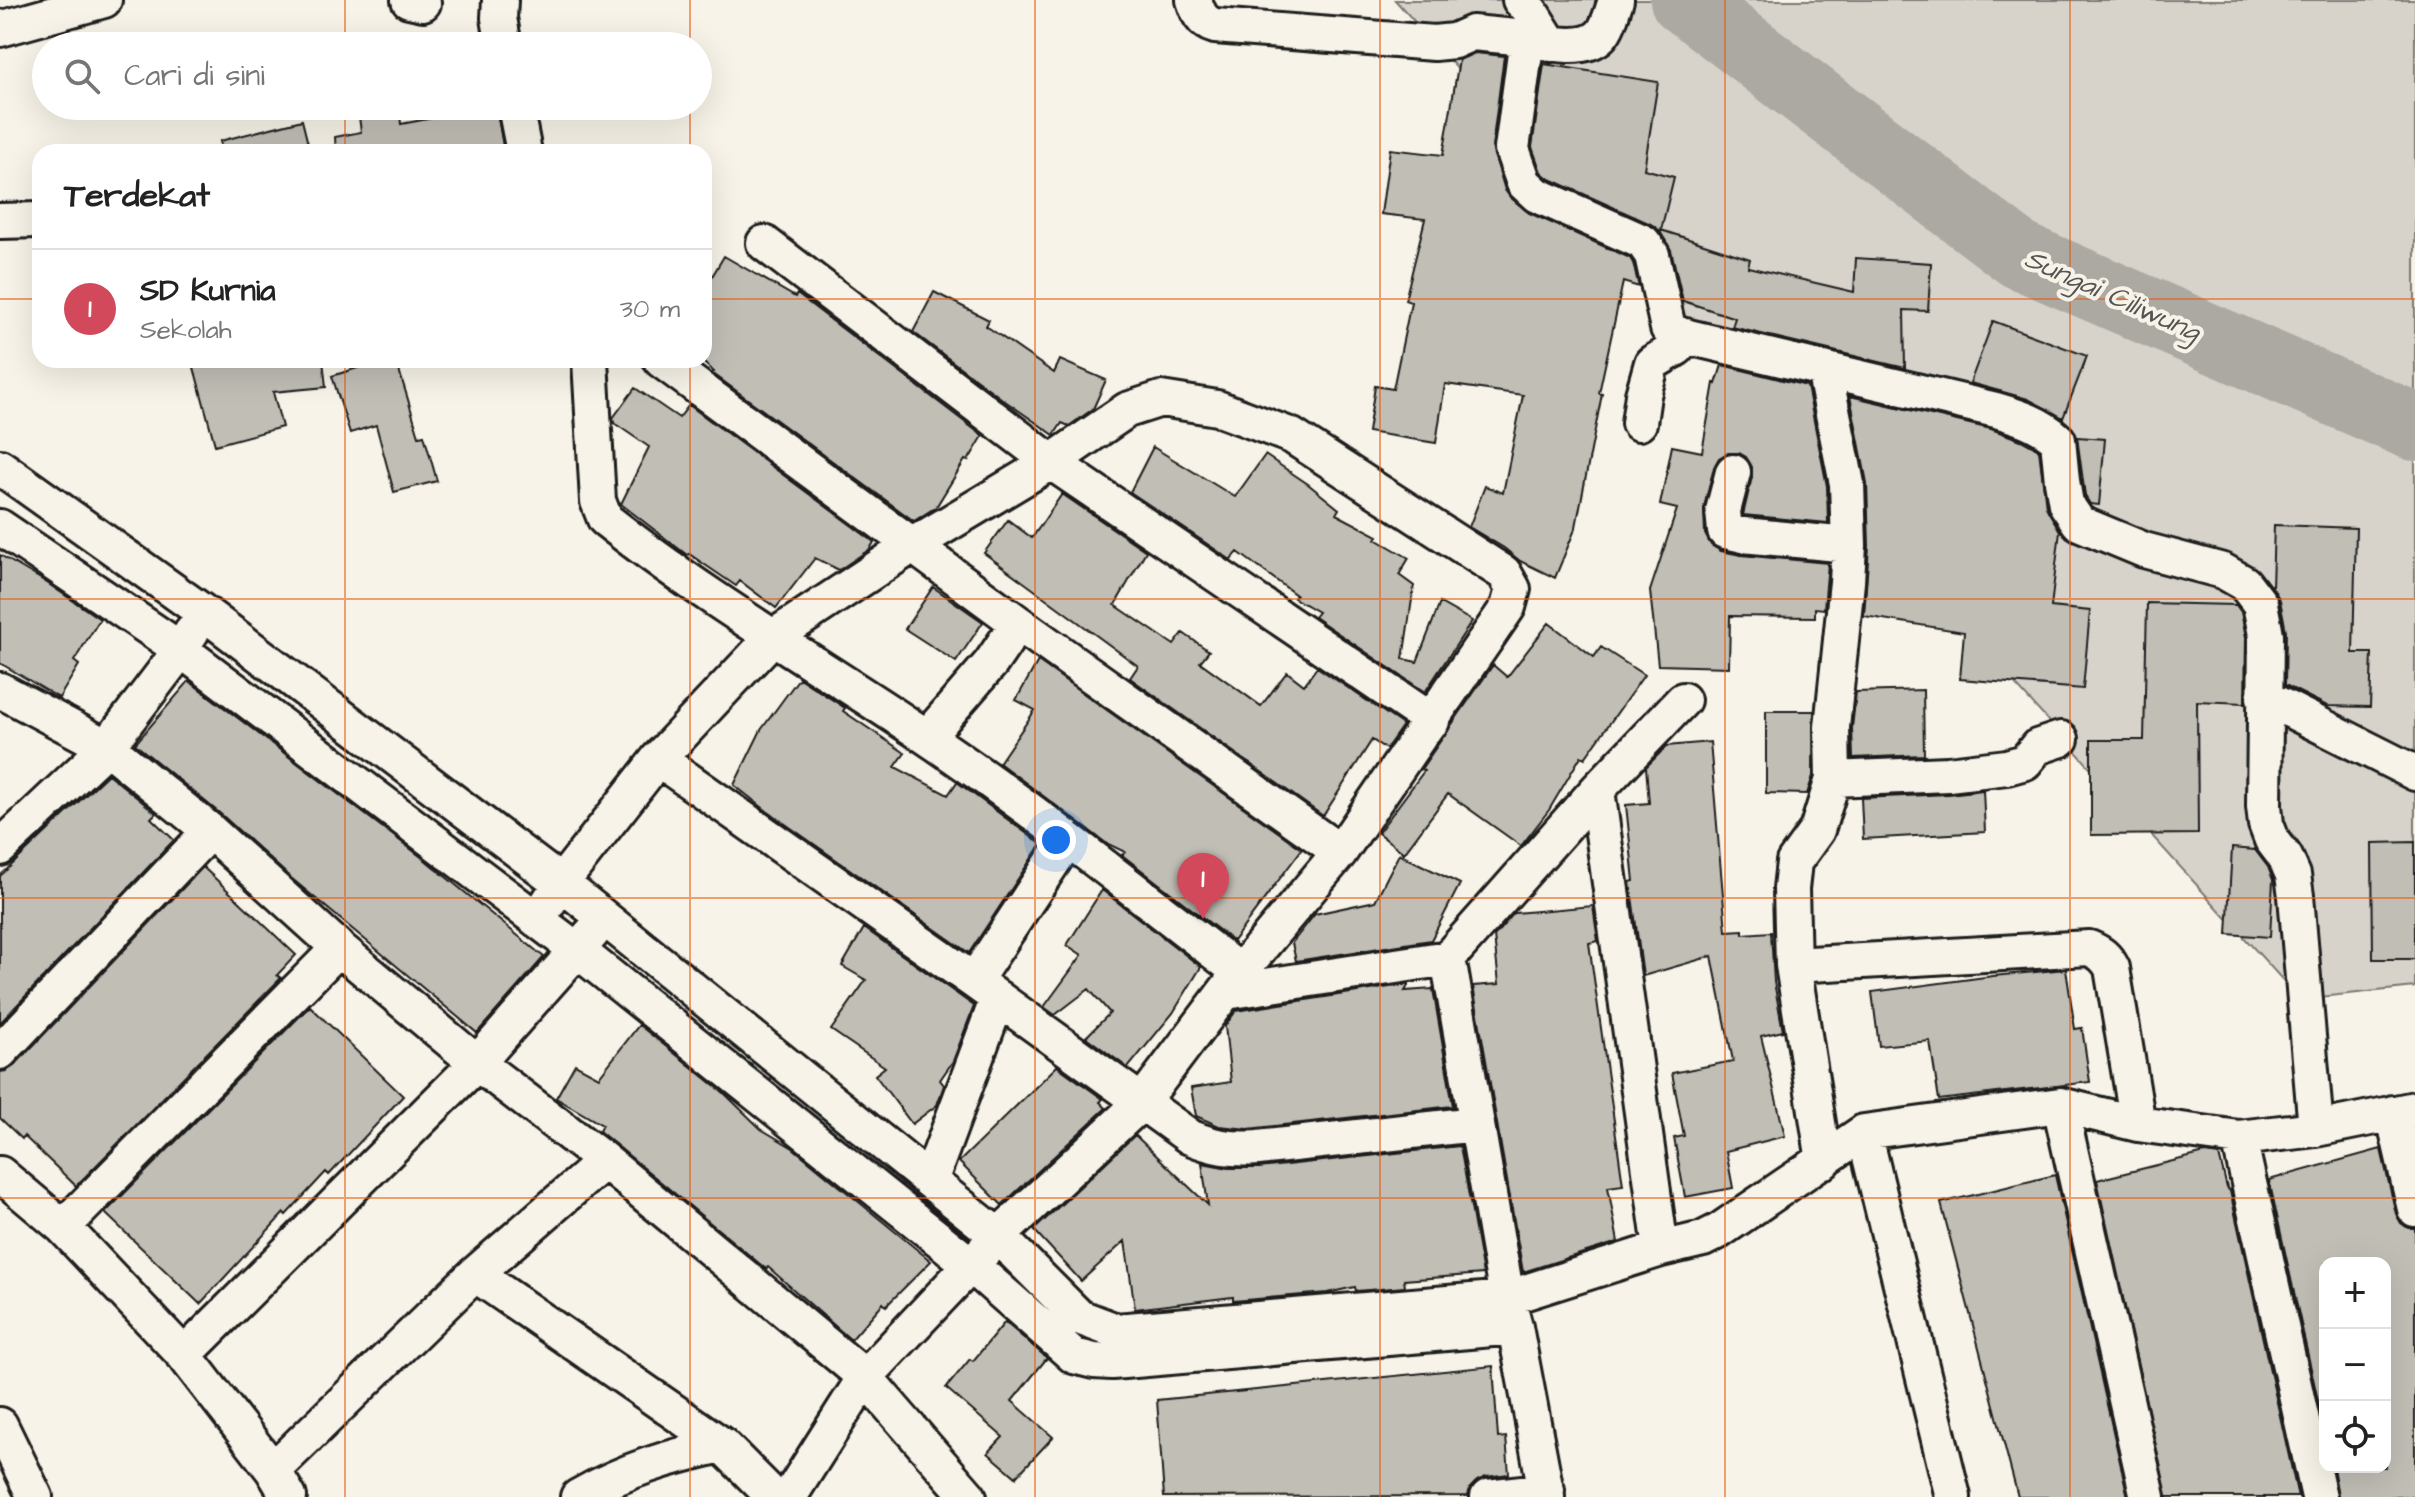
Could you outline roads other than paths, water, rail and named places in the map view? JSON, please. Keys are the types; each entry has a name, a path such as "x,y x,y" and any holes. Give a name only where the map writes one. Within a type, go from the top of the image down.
{"street":[{"path":"0,29 104,0"},
{"path":"500,0 502,32"},
{"path":"1194,0 1200,16 1207,24 1215,26 1434,43 1454,41 1472,33 1561,46 1595,40 1606,29 1616,0"},
{"path":"1520,0 1531,12 1539,41 1512,149 1524,183 1537,195 1643,242 1652,255 1665,322 1674,332 2026,419 2045,428 2058,440 2066,504 2079,523 2144,550 2223,571 2244,583 2260,604 2266,635 2265,815 2272,840 2285,857 2293,875 2316,1129"},
{"path":"518,120 522,144"},
{"path":"0,221 32,220"},
{"path":"764,243 1051,462 1432,721"},
{"path":"1639,423 1652,363 1677,348 1686,336"},
{"path":"590,368 598,501 605,519 772,638 927,737 1068,839 1233,982 1448,958 1597,790 1683,700"},
{"path":"672,368 911,546 1340,852"},
{"path":"1824,369 1847,484 1849,545 1832,727 1833,779 1817,830 1794,862 1791,889 1793,965 1824,1161"},
{"path":"537,920 561,883 658,759 772,638 911,546 1051,462 1127,410 1161,399 1217,408 1292,436 1504,573 1513,589 1508,607 1340,852 1233,982 1142,1102 998,1236 865,1377 789,1497"},
{"path":"0,467 203,612 561,883 998,1236 1079,1317 1116,1331 1511,1313"},
{"path":"1733,472 1723,511 1725,531 1849,545"},
{"path":"0,527 180,649 577,950 971,1265 1074,1356 1112,1362 1511,1313 1661,1249 1703,1239 1719,1231 1864,1132 2060,1105 2138,1124 2239,1138 2316,1129 2404,1111 2415,1209"},
{"path":"0,848 107,747 180,649 203,612"},
{"path":"927,737 991,663 1018,623"},
{"path":"0,690 107,747 210,831 339,948 477,1063 605,1161 865,1377 969,1497"},
{"path":"2264,697 2415,773"},
{"path":"1833,779 1948,774 2007,767 2025,762 2037,747 2061,739"},
{"path":"658,759 1190,1137 1210,1146 1232,1150 1476,1124"},
{"path":"1597,790 1661,1249"},
{"path":"0,1052 210,831"},
{"path":"930,1181 986,990 1068,839"},
{"path":"184,1355 477,1063 605,918"},
{"path":"63,1227 339,948"},
{"path":"1793,965 2089,948 2099,952 2112,968 2138,1124"},
{"path":"1448,958 1476,1124 1547,1494 1488,1497"},
{"path":"2060,1105 2148,1497"},
{"path":"1864,1132 1953,1497"},
{"path":"2239,1138 2319,1497"},
{"path":"0,1174 63,1227 184,1355 281,1484 475,1274 605,1161"},
{"path":"475,1274 722,1445 774,1497"},
{"path":"0,1425 35,1497"},
{"path":"578,1497 635,1468 667,1457 722,1445"}],"waterway":[{"name":"Sungai Ciliwung","path":"1684,0 2019,255 2415,427"}],"place":[{"name":"SD Kurnia","path":"1203,919"}]}
